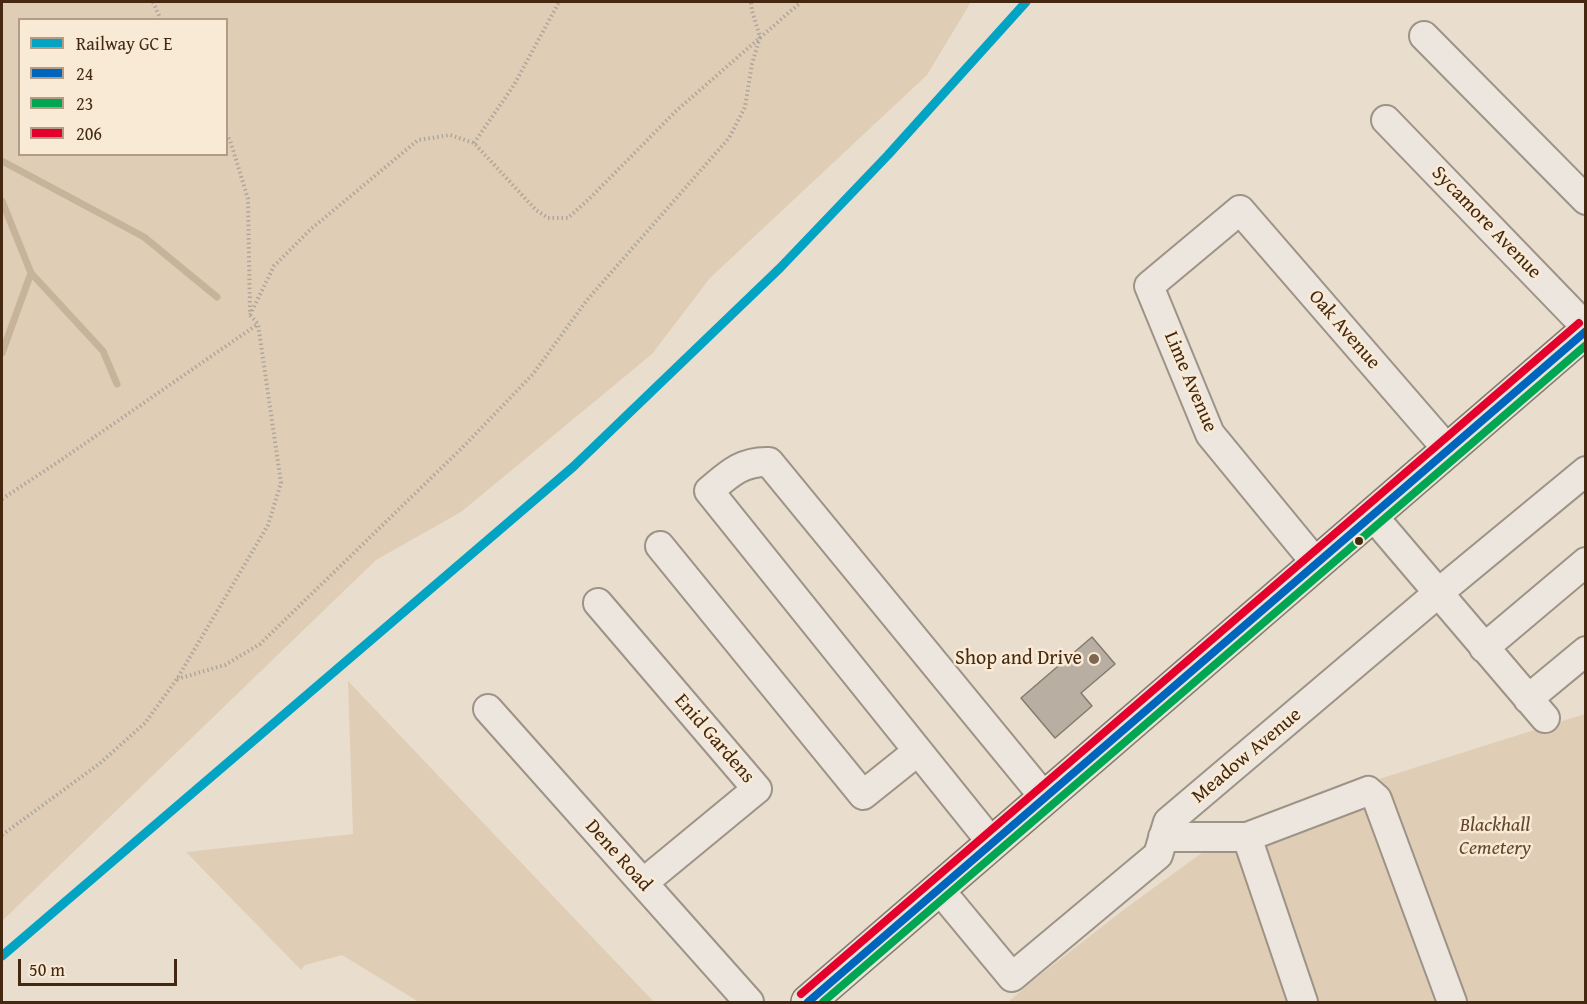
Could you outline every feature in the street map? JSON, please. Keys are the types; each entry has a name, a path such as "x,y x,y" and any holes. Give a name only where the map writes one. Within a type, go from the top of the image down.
{"main road":[{"path":"808,1002 1586,329"}],"street":[{"path":"1424,36 1586,200"},
{"name":"Sycamore Avenue","path":"1386,120 1586,329"},
{"name":"Oak Avenue","path":"1240,210 1448,450"},
{"name":"Lime Avenue","path":"1240,210 1149,286 1210,434 1316,563"},
{"path":"992,843 709,491 729,474 753,461 770,462 1045,798"},
{"name":"Meadow Avenue","path":"939,889 1012,977 1158,855 1168,822 1586,471"},
{"path":"1372,515 1536,708 1586,651"},
{"path":"660,546 862,795 918,751"},
{"path":"1484,648 1586,562"},
{"name":"Enid Gardens","path":"598,603 757,789 643,883"},
{"name":"Dene Road","path":"488,709 749,1002"},
{"path":"1163,837 1247,837 1368,791 1377,799 1452,1002"},
{"path":"1247,837 1303,1002"}],"path":[{"path":"153,2 160,18"},
{"path":"474,143 514,85 559,2"},
{"path":"177,679 225,665 260,644 465,445 533,374 587,300 729,138 745,107 752,64 760,37 751,2"},
{"path":"250,315 274,266 310,229 418,141 450,135 474,143 536,210 548,218 568,218 676,111 801,2"},
{"path":"2,836 99,764 145,723 177,679 268,525 281,483 258,324 250,315 248,198 228,137"},
{"path":"2,499 258,324"}],"green space":[{"path":"2,2 971,2 927,75 710,278 652,354 461,512 376,560 2,921"},
{"path":"348,681 654,1002 419,1002 342,955 305,965 301,970 186,852 353,834"},
{"name":"Blackhall Cemetery","path":"1585,714 1585,1002 1008,1002 1122,911 1214,844 1379,779"}],"building":[{"path":"1092,637 1115,664 1081,693 1092,706 1055,738 1021,698"}],"waterway":[{"path":"2,161 144,237 217,297"},
{"path":"2,201 31,273 2,353"},
{"path":"31,273 103,351 117,384"}],"transit line":[{"path":"2,956 573,467 780,268 888,155 1026,2"},
{"name":"206","path":"801,994 1579,323"},
{"name":"24","path":"808,1002 1586,331"},
{"name":"23","path":"823,1002 1586,345"}],"place":[{"name":"Shop and Drive","path":"1094,659"}]}
